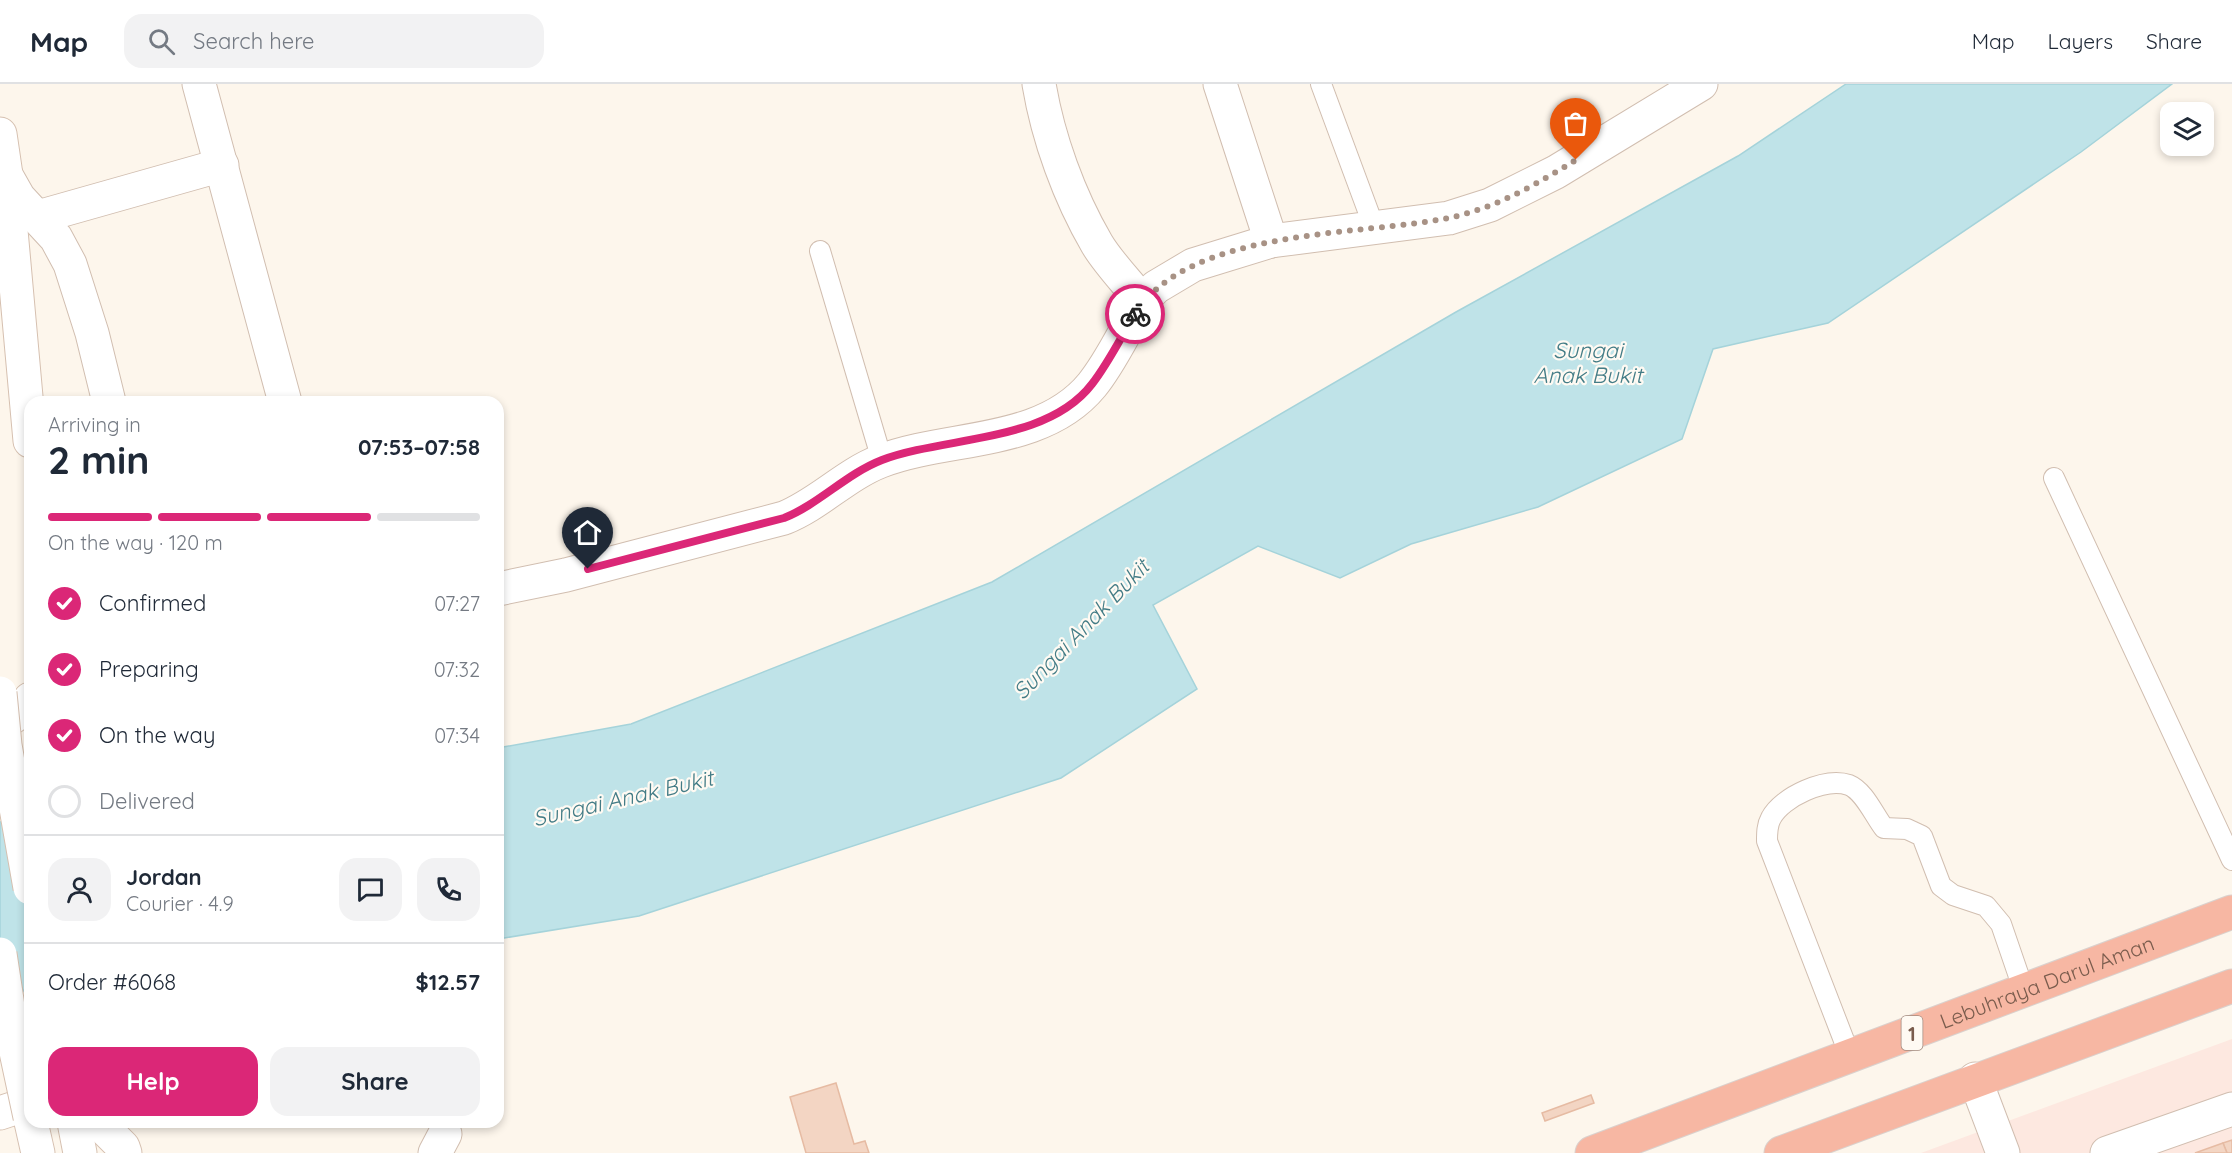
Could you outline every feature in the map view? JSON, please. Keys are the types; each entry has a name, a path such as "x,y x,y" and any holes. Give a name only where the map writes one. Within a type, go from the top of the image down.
{"highway":[{"name":"Lebuhraya Darul Aman","path":"1592,1153 2232,912"},
{"path":"1781,1153 1975,1079 2232,986"}],"street":[{"path":"199,84 283,396"},
{"path":"1039,84 1056,149 1075,201 1098,245 1143,302"},
{"path":"1220,84 1271,241"},
{"path":"504,588 566,575 784,518 804,510 856,472 882,460 1032,425 1055,415 1092,385 1143,302 1156,287 1193,265 1271,241 1449,218 1511,195 1556,172 1701,84"},
{"path":"0,134 6,175 26,396"},
{"path":"38,217 222,165"},
{"path":"6,175 19,198 56,238 70,264 92,333 108,396"},
{"path":"0,693 5,745 24,854"},
{"path":"0,726 24,709"},
{"path":"0,954 12,1033 24,1088"},
{"path":"1975,1079 2003,1153"},
{"path":"0,1113 24,1105"},
{"path":"2107,1153 2232,1109"},
{"path":"32,1128 38,1153"},
{"path":"75,1128 80,1153"},
{"path":"105,1128 123,1147 125,1153"}],"lane":[{"path":"1321,84 1374,227"},
{"path":"820,251 882,460"},
{"path":"2054,478 2232,860"},
{"path":"1850,1056 1767,841 1771,817 1781,806 1806,790 1829,784 1850,786 1861,795 1884,828 1907,829 1922,836 1937,877 1947,892 1986,906 2001,924 2024,991"}],"shaded area":[{"path":"2232,1039 2232,1153 1921,1153"}],"water":[{"name":"Sungai Anak Bukit","path":"1846,84 2172,84 2081,152 1828,323 1713,349 1682,439 1538,507 1411,544 1340,578 1258,546 1153,605 1197,689 1061,778 639,916 504,938 504,747 631,724 992,582 1456,312 1738,156"},
{"path":"24,819 24,992 18,981 0,977 0,822"}],"building":[{"path":"836,1083 854,1144 865,1141 869,1153 806,1153 790,1097"},
{"path":"1591,1095 1594,1103 1545,1121 1542,1113"},
{"path":"2232,1140 2232,1153 2227,1153 2223,1143"},
{"path":"2223,1143 2227,1153 2195,1153"}],"way so far":[{"path":"1135,314 1156,287 1193,265 1271,241 1449,218 1490,205 1522,191 1576,160"}],"route":[{"path":"588,569 784,518 804,510 856,472 882,460 1032,425 1055,415 1092,385 1135,314"}]}
